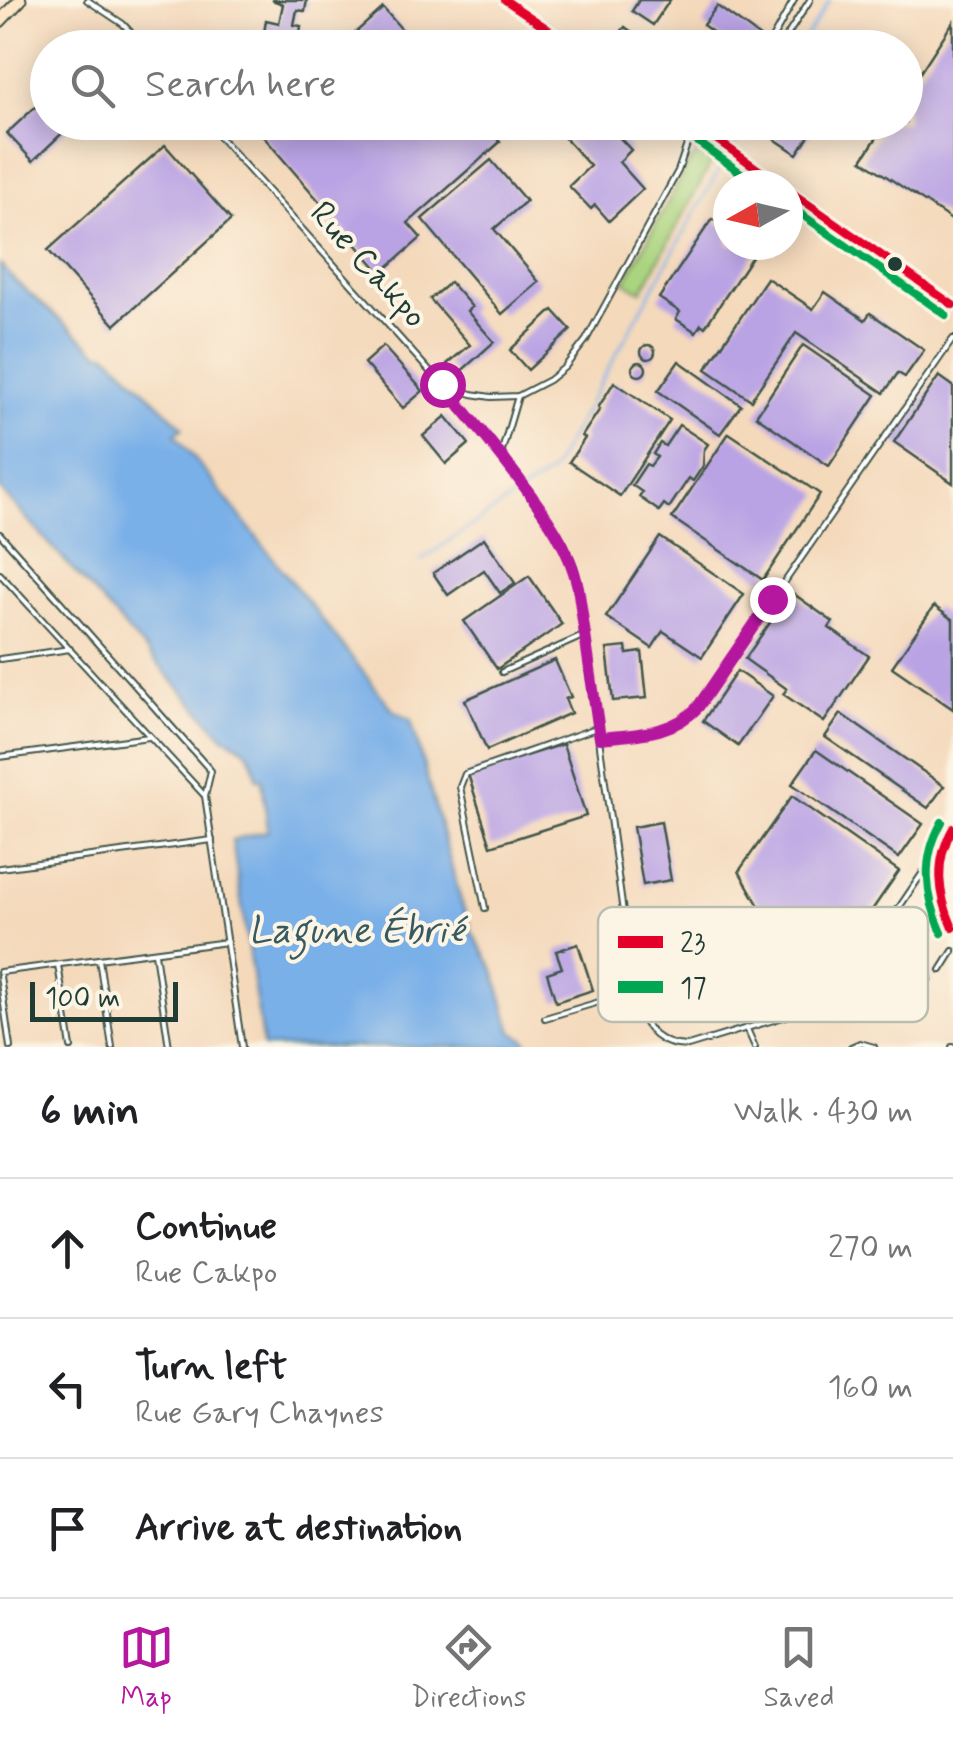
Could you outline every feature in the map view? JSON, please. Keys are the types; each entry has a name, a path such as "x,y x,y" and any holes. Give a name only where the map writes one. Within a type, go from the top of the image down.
{"main road":[{"path":"0,20 20,0"}],"street":[{"path":"505,0 550,30"},
{"path":"715,140 759,170"},
{"path":"803,200 953,305"},
{"path":"953,828 943,842 939,871 942,900 953,927"}],"lane":[{"path":"87,0 128,30"},
{"path":"777,30 794,0"},
{"path":"790,30 810,0"},
{"name":"Rue Cakpo","path":"222,140 442,384 501,454 563,542 574,566 622,907"},
{"path":"442,384 472,394 518,396 549,380 565,366 586,340 678,171 688,140"},
{"path":"600,738 674,726 698,707 953,339"},
{"path":"501,454 518,396"},
{"path":"0,534 206,764 211,778 206,796 242,1047"},
{"path":"0,574 206,796"},
{"path":"502,672 585,635"},
{"path":"0,659 70,650"},
{"path":"485,908 461,780 465,774 598,727"},
{"path":"0,757 151,736"},
{"path":"0,868 212,840"},
{"name":"Rue Cakpo","path":"900,907 943,842"},
{"path":"928,926 953,927"},
{"path":"10,1047 0,974 227,942"},
{"path":"155,952 168,1047"},
{"path":"940,970 953,952"},
{"path":"100,959 112,1047"},
{"path":"58,965 70,1047"},
{"path":"545,1018 598,1002"},
{"name":"Rue Cakpo","path":"645,1022 650,1032 675,1046 688,1046 770,1022"},
{"path":"748,1029 755,1047"},
{"path":"850,1047 860,1043 874,1047"}],"green space":[{"path":"708,147 717,152 642,291 625,282 689,163"}],"water":[{"name":"Lagune Ébrié","path":"0,264 99,353 107,353 183,427 175,434 393,710 411,720 461,901 473,934 494,970 512,1032 525,1039 529,1047 263,1047 232,840 268,831 262,779 257,779 248,752 224,737 0,489"}],"building":[{"path":"272,0 307,0 305,11 297,10 294,25 301,26 300,30 264,30 266,20 279,23 283,4"},
{"path":"639,0 670,0 653,25 632,11"},
{"path":"717,6 750,30 710,30 703,25"},
{"path":"383,8 402,30 358,30"},
{"path":"953,22 953,221 862,160 875,140 923,140 923,68"},
{"path":"30,112 30,140 55,140 33,161 7,133"},
{"path":"266,140 498,140 408,223 421,238 381,273"},
{"path":"566,140 622,140 631,150 619,162 643,189 609,221 569,186 590,166"},
{"path":"776,140 806,140 797,154"},
{"path":"165,145 231,220 115,325 48,250"},
{"path":"491,160 526,201 494,229 539,282 502,314 422,219"},
{"path":"712,219 713,260 750,260 705,327 701,324 696,332 676,319 680,312 659,298"},
{"path":"767,278 813,309 825,292 865,320 870,313 924,350 905,377 898,373 884,393 796,333 751,400 706,369"},
{"path":"450,282 472,307 467,311 494,342 457,375 447,364 470,345 430,299"},
{"path":"553,310 571,330 528,370 510,350"},
{"path":"648,345 655,352 648,359 641,352"},
{"path":"803,345 876,395 829,466 756,416"},
{"path":"383,346 423,391 403,408 364,363"},
{"path":"679,361 741,405 720,434 658,391"},
{"path":"639,362 646,369 639,376 632,369"},
{"path":"939,376 953,386 953,483 894,442"},
{"path":"614,382 670,420 620,496 569,462"},
{"path":"446,416 469,444 446,464 423,436"},
{"path":"679,425 708,444 703,466 693,481 689,478 669,508 664,504 659,511 639,497 642,492 632,485 646,464 650,466 657,457 653,454 660,443 665,446"},
{"path":"729,433 820,494 763,580 672,518"},
{"path":"660,537 744,594 702,657 663,631 652,648 606,617"},
{"path":"484,538 515,583 500,593 484,570 448,595 433,573"},
{"path":"529,576 562,624 497,669 464,621"},
{"path":"791,592 833,622 829,628 869,656 824,722 783,694 787,689 745,659"},
{"path":"934,606 953,620 953,709 892,667"},
{"path":"626,647 627,654 642,652 647,698 613,701 607,649"},
{"path":"555,660 571,697 565,699 571,713 487,750 465,700"},
{"path":"737,671 773,696 738,746 703,721"},
{"path":"841,714 944,786 928,808 825,737"},
{"path":"563,744 586,816 491,846 468,774"},
{"path":"816,750 923,824 899,858 792,784"},
{"path":"792,796 899,871 874,907 760,907 739,871"},
{"path":"661,822 671,880 643,885 633,827"},
{"path":"578,944 593,990 556,1002 547,973 562,968 556,951"}],"waterway":[{"path":"811,30 830,0"},
{"path":"732,146 736,140"},
{"path":"421,560 551,472 728,153"}],"transit line":[{"name":"23","path":"505,0 549,30"},
{"name":"17","path":"695,140 737,170"},
{"name":"23","path":"717,140 759,170"},
{"name":"23","path":"803,200 953,305"},
{"name":"17","path":"803,215 946,315"},
{"name":"17","path":"942,822 931,850 928,877 942,933"},
{"name":"23","path":"953,828 943,853 940,878 953,928"}],"route":[{"path":"442,384 542,510 574,566 600,738 658,730 686,720 772,599"}]}
